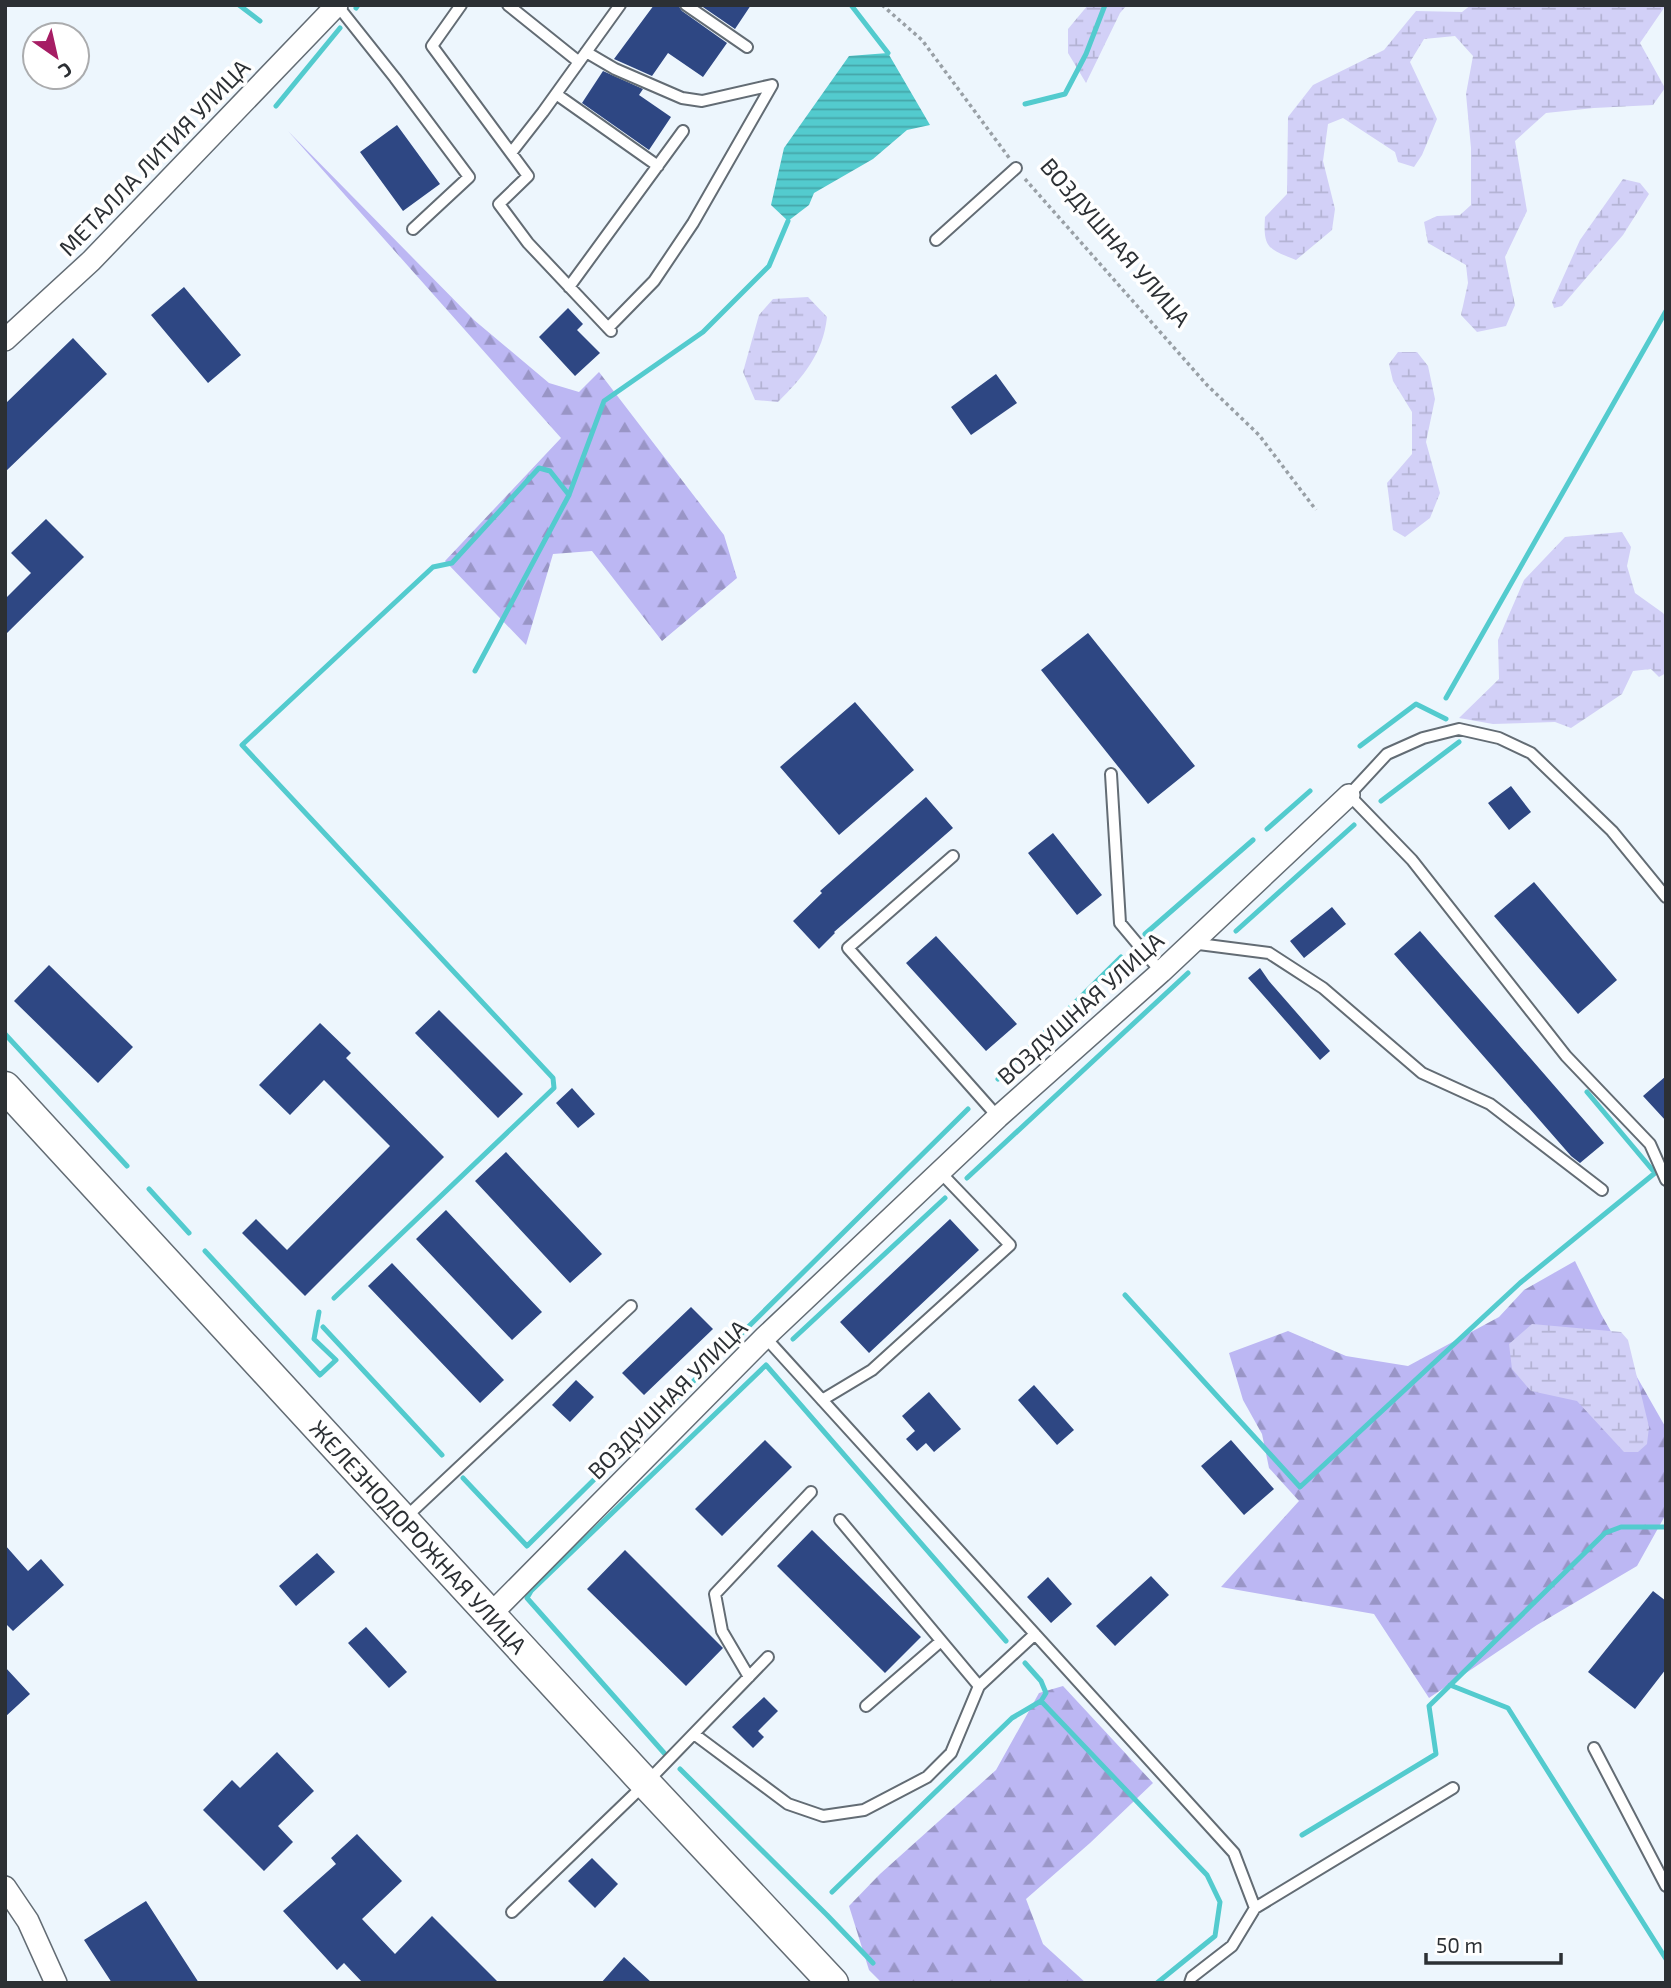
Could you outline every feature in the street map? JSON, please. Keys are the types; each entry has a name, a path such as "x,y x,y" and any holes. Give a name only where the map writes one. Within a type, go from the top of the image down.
{"main road":[{"name":"ЖЕЛЕЗНОДОРОЖНАЯ УЛИЦА","path":"5,1087 833,1983"}],"street":[{"name":"МЕТАЛЛА ЛИТИЯ УЛИЦА","path":"5,340 91,261 337,5"},
{"name":"ВОЗДУШНАЯ УЛИЦА","path":"491,1614 765,1337 998,1117 1161,972 1349,795"},
{"path":"5,1887 28,1921 56,1983"}],"lane":[{"path":"337,5 469,177 413,229"},
{"path":"461,5 432,46 528,176 499,204 528,243 609,330 654,281 693,223 772,85 702,101 682,98 583,57 508,5"},
{"path":"511,153 620,5"},
{"path":"686,5 747,47"},
{"path":"556,94 658,166"},
{"path":"569,287 683,131"},
{"path":"936,240 1016,168"},
{"path":"1666,897 1612,831 1531,752 1499,738 1459,729 1423,738 1387,754 1349,795 1412,860 1566,1056 1650,1144 1666,1180"},
{"path":"1111,774 1120,923 1161,972"},
{"path":"953,856 848,948 998,1117"},
{"path":"1191,943 1269,953 1323,988 1422,1073 1490,1104 1602,1190"},
{"path":"822,1400 872,1370 1010,1245 940,1172"},
{"path":"404,1519 631,1306"},
{"path":"765,1337 1234,1853 1255,1908"},
{"path":"749,1677 722,1631 715,1594 811,1492"},
{"path":"841,1520 979,1686"},
{"path":"694,1734 788,1804 823,1816 864,1810 927,1777 951,1753 979,1686 1035,1634"},
{"path":"866,1706 941,1641"},
{"path":"512,1912 646,1783 768,1657"},
{"path":"1594,1748 1666,1886"},
{"path":"1190,1983 1192,1977 1232,1946 1255,1908 1452,1788"}],"path":[{"name":"ВОЗДУШНАЯ УЛИЦА","path":"881,5 922,40 1032,190 1207,385 1259,435 1316,510"}],"green space":[{"path":"1088,5 1127,5 1120,13 1086,83 1068,53 1068,29"},
{"path":"1471,5 1666,5 1640,43 1665,88 1653,105 1546,113 1515,141 1527,211 1505,257 1515,305 1506,326 1477,332 1461,315 1468,283 1466,265 1428,243 1424,222 1437,216 1460,215 1471,205 1471,148 1466,94 1473,56 1455,36 1424,39 1410,62 1437,119 1414,167 1398,162 1395,152 1343,118 1328,124 1323,161 1335,209 1332,230 1296,260 1273,250 1265,235 1265,217 1287,194 1288,117 1313,85 1384,50 1416,11 1462,12"},
{"path":"288,131 474,320 549,383 579,392 599,372 724,535 737,578 662,641 592,551 553,554 526,645 445,561 561,438"},
{"path":"1623,179 1640,183 1649,194 1623,235 1562,306 1554,308 1552,302 1580,240"},
{"path":"808,297 827,317 816,354 796,383 778,402 755,400 743,372 759,315 773,299"},
{"path":"1398,352 1417,352 1428,366 1435,399 1426,442 1440,493 1430,518 1405,537 1393,530 1387,483 1412,454 1412,412 1393,381 1389,364"},
{"path":"1622,532 1631,547 1627,566 1635,593 1666,618 1666,673 1659,677 1651,669 1633,671 1622,694 1571,728 1555,722 1493,724 1459,718 1499,679 1498,640 1524,580 1565,537"},
{"path":"1575,1261 1601,1314 1666,1428 1666,1514 1637,1566 1537,1625 1429,1698 1374,1614 1221,1587 1299,1501 1269,1468 1262,1434 1243,1400 1229,1353 1288,1331 1346,1356 1408,1366 1499,1317 1524,1290"},
{"path":"1532,1324 1621,1332 1628,1340 1649,1427 1647,1444 1638,1452 1624,1452 1577,1401 1531,1391 1512,1369 1509,1344"},
{"path":"1063,1686 1153,1783 1026,1899 1043,1944 1086,1983 882,1983 869,1970 849,1906 880,1874 996,1770 1039,1693"}],"shaded area":[{"path":"888,53 930,125 907,130 873,159 814,193 809,205 788,221 771,205 784,148 849,56"}],"building":[{"path":"654,5 678,5 682,11 727,43 703,77 668,53 652,76 614,59"},
{"path":"700,5 751,5 735,29"},
{"path":"603,71 643,89 639,95 671,117 649,150 582,103"},
{"path":"397,125 440,184 403,211 360,152"},
{"path":"184,287 241,355 208,383 151,315"},
{"path":"568,308 583,324 577,330 600,353 575,376 539,337"},
{"path":"73,338 107,374 5,472 5,404"},
{"path":"996,374 1017,403 971,435 951,407"},
{"path":"46,519 84,557 5,635 5,599 31,573 11,553"},
{"path":"1088,633 1195,766 1148,804 1041,670"},
{"path":"855,702 914,770 839,835 780,767"},
{"path":"1511,786 1531,812 1509,830 1488,803"},
{"path":"926,797 953,828 834,932 819,949 793,921 822,893 820,891"},
{"path":"1053,833 1102,895 1077,915 1028,853"},
{"path":"1534,882 1617,980 1578,1014 1494,916"},
{"path":"1332,907 1346,924 1304,958 1290,941"},
{"path":"1420,931 1604,1143 1580,1163 1394,954"},
{"path":"936,936 1017,1024 986,1051 906,963"},
{"path":"49,965 133,1047 98,1083 14,1001"},
{"path":"1260,968 1330,1051 1320,1060 1248,978"},
{"path":"439,1010 523,1094 498,1118 415,1033"},
{"path":"320,1023 351,1053 346,1058 444,1157 305,1296 242,1233 256,1219 287,1250 390,1146 324,1080 290,1115 259,1085"},
{"path":"1666,1076 1666,1121 1643,1096"},
{"path":"572,1088 595,1114 578,1128 556,1103"},
{"path":"506,1152 602,1254 570,1283 475,1181"},
{"path":"446,1210 542,1312 512,1340 416,1239"},
{"path":"950,1219 979,1250 869,1353 840,1322"},
{"path":"392,1263 504,1380 480,1403 368,1286"},
{"path":"691,1307 713,1329 644,1395 622,1373"},
{"path":"576,1380 594,1397 570,1422 552,1405"},
{"path":"1034,1385 1074,1430 1057,1445 1018,1400"},
{"path":"929,1392 961,1429 934,1452 926,1443 917,1451 906,1439 915,1431 902,1416"},
{"path":"765,1440 792,1467 722,1536 695,1509"},
{"path":"1231,1440 1274,1489 1244,1515 1201,1466"},
{"path":"812,1530 921,1637 885,1673 777,1566"},
{"path":"5,1545 28,1571 41,1559 64,1585 13,1631 5,1623"},
{"path":"625,1550 723,1648 686,1686 587,1589"},
{"path":"317,1553 335,1572 296,1606 279,1586"},
{"path":"1151,1576 1169,1595 1115,1646 1096,1626"},
{"path":"1048,1577 1072,1604 1051,1623 1027,1597"},
{"path":"1653,1591 1666,1601 1666,1669 1635,1709 1588,1672"},
{"path":"366,1627 407,1672 389,1688 348,1643"},
{"path":"5,1667 30,1694 5,1717"},
{"path":"764,1697 778,1711 758,1731 764,1737 753,1748 732,1727"},
{"path":"277,1752 314,1791 278,1826 293,1842 264,1871 203,1810 232,1780 240,1788"},
{"path":"357,1834 402,1881 362,1919 395,1954 432,1916 499,1983 363,1983 344,1963 337,1970 283,1911 336,1864 331,1858"},
{"path":"592,1858 618,1884 595,1908 568,1881"},
{"path":"146,1901 199,1983 112,1983 84,1940"},
{"path":"624,1957 652,1983 601,1983"}],"waterway":[{"path":"239,5 260,21"},
{"path":"851,5 888,53"},
{"path":"1025,104 1065,94 1086,54 1105,5"},
{"path":"276,106 340,28"},
{"path":"475,671 569,495 604,401 703,332 769,266 788,221"},
{"path":"1446,698 1666,311"},
{"path":"334,1298 554,1088 553,1078 242,745 433,567 452,563 539,468 550,471 569,495"},
{"path":"1360,746 1416,704 1446,719"},
{"path":"1381,801 1459,742"},
{"path":"1267,829 1310,791"},
{"path":"1236,931 1354,825"},
{"path":"1145,934 1253,840"},
{"path":"998,1079 1121,957"},
{"path":"967,1178 1188,973"},
{"path":"5,1034 127,1166"},
{"path":"1125,1295 1300,1487 1520,1283 1655,1173 1587,1092"},
{"path":"463,1478 527,1546 968,1109"},
{"path":"149,1189 189,1233"},
{"path":"793,1339 945,1198"},
{"path":"205,1251 320,1375 336,1360 314,1339 319,1312"},
{"path":"323,1327 442,1455"},
{"path":"665,1754 527,1598 531,1591 766,1365 1006,1641"},
{"path":"1302,1835 1436,1754 1429,1706 1605,1533 1621,1527 1666,1527"},
{"path":"832,1892 1012,1718 1041,1701 1046,1693 1041,1681 1025,1663"},
{"path":"1450,1685 1508,1708 1666,1959"},
{"path":"1041,1701 1207,1875 1220,1902 1215,1936 1157,1983"},
{"path":"680,1769 873,1963"}]}
